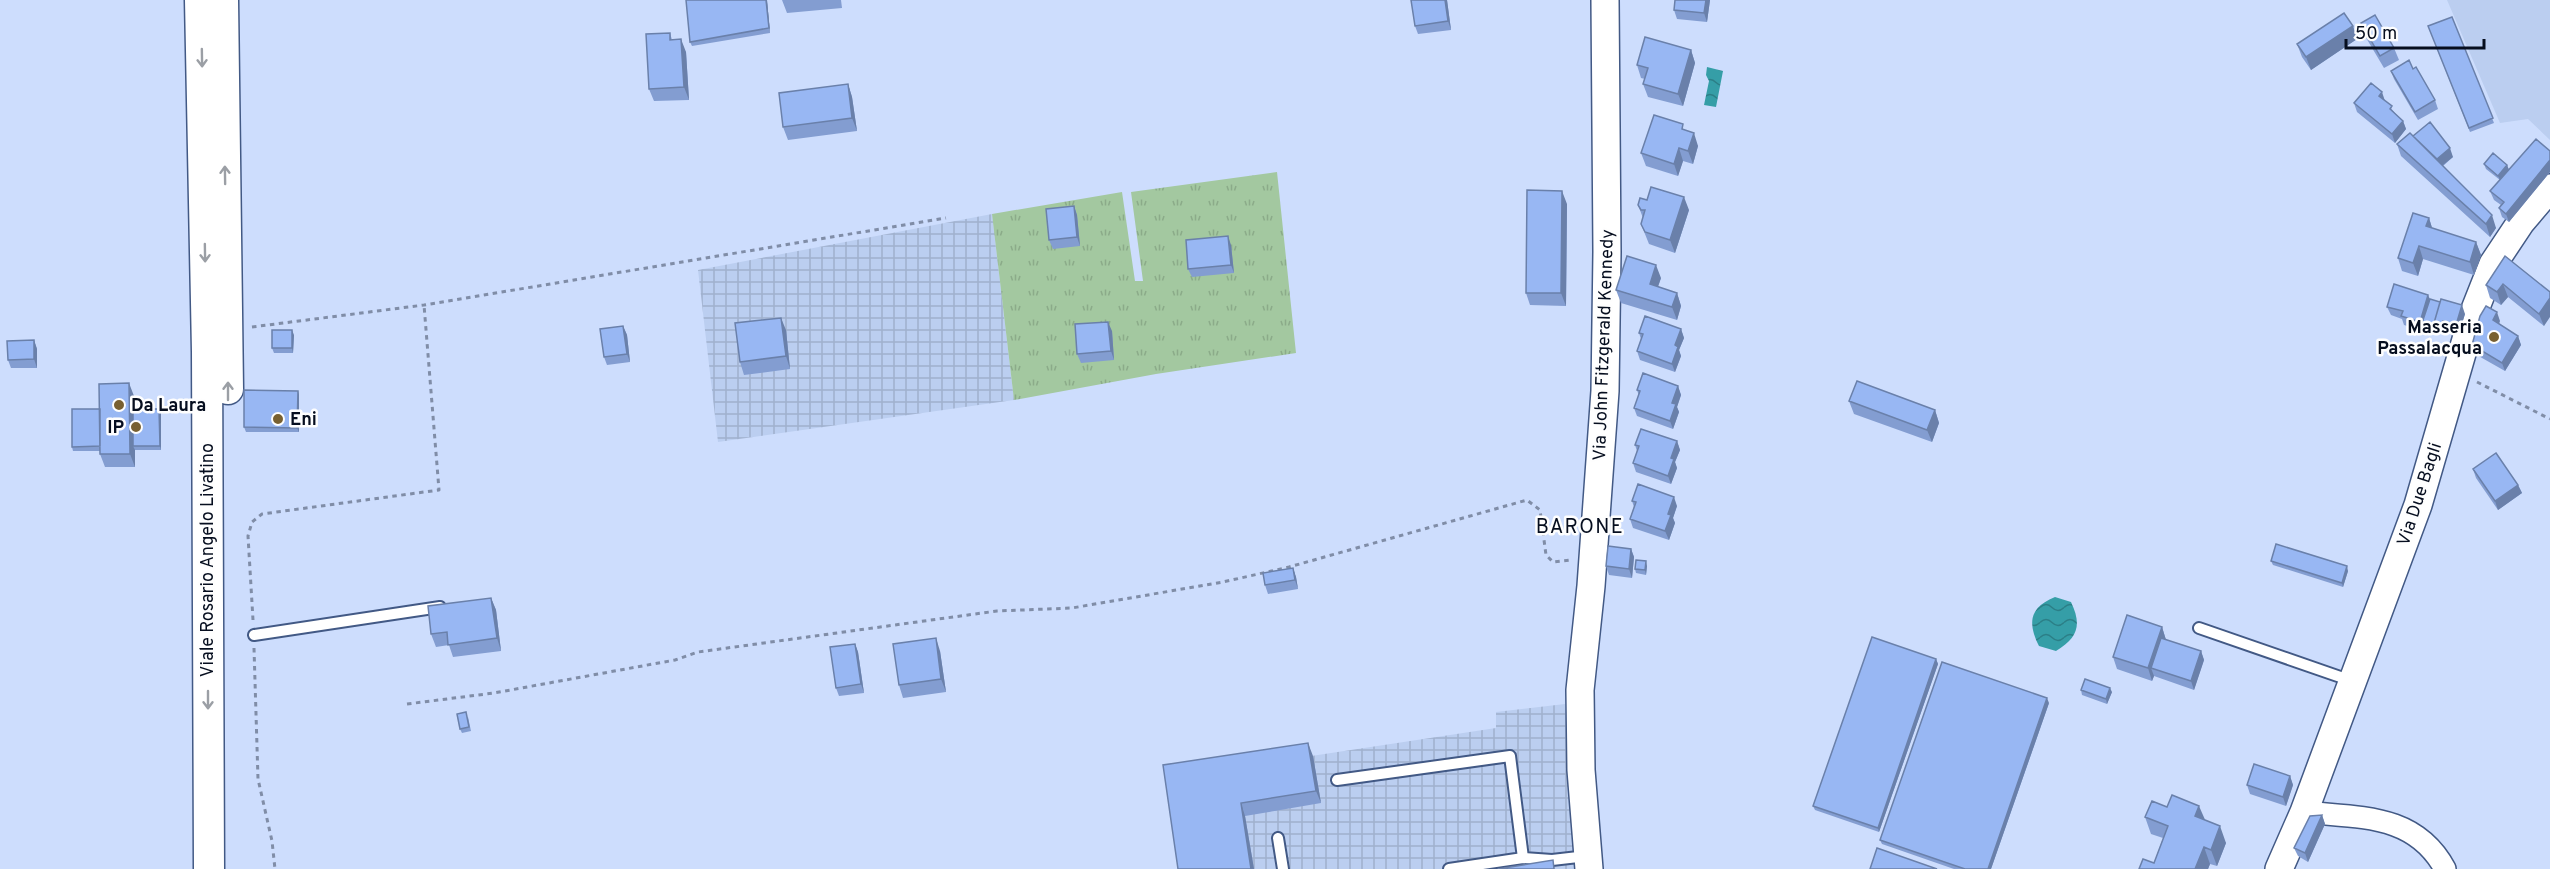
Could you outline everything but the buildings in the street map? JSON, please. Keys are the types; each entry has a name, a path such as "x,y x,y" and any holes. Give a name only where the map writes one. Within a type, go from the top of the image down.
{"main road":[{"name":"Viale Rosario Angelo Livatino","path":"200,0 207,352 209,869"},
{"name":"Viale Rosario Angelo Livatino","path":"223,0 228,330 230,869"}],"street":[{"name":"Via John Fitzgerald Kennedy","path":"1588,862 1581,770 1580,690 1605,391 1607,241 1605,0"},
{"name":"Via Due Bagli","path":"2279,869 2304,812 2418,505 2474,312 2493,264 2521,222 2550,188"},
{"path":"2304,812 2397,825 2411,831 2422,840 2445,869"}],"lane":[{"path":"254,635 453,605"},
{"path":"2199,628 2353,681"},
{"path":"1338,780 1510,756 1523,858"},
{"path":"1278,838 1283,869"},
{"path":"1449,869 1523,858 1588,862"}],"path":[{"path":"228,330 424,305 946,218"},
{"path":"275,869 272,841 258,778 254,635 248,536 252,522 262,514 439,490 424,305"},
{"path":"2456,372 2550,419"},
{"path":"407,704 494,693 675,660 698,652 985,613 1072,608 1223,582 1289,567 1527,500 1540,510 1546,555 1553,562 1593,555"}],"shaded area":[{"path":"2447,0 2550,0 2550,140 2528,119 2500,123"},
{"path":"992,214 1014,400 718,442 698,270"},
{"path":"1565,704 1577,869 1181,869 1167,778 1496,728 1496,712"}],"green space":[{"path":"1277,172 1296,353 1156,374 1014,400 992,214 1122,192 1135,281 1143,281 1131,192"}],"water":[{"path":"1707,67 1723,71 1716,107 1704,105 1709,81 1706,75"},
{"path":"2055,597 2071,602 2077,624 2073,636 2056,651 2039,646 2032,623 2033,616 2040,606"}],"place":[{"name":"Masseria Passalacqua","path":"2494,337"},
{"name":"Da Laura","path":"119,405"},
{"name":"Eni","path":"278,419"},
{"name":"IP","path":"136,427"}],"district":[{"name":"BARONE","path":"1580,526"}]}
